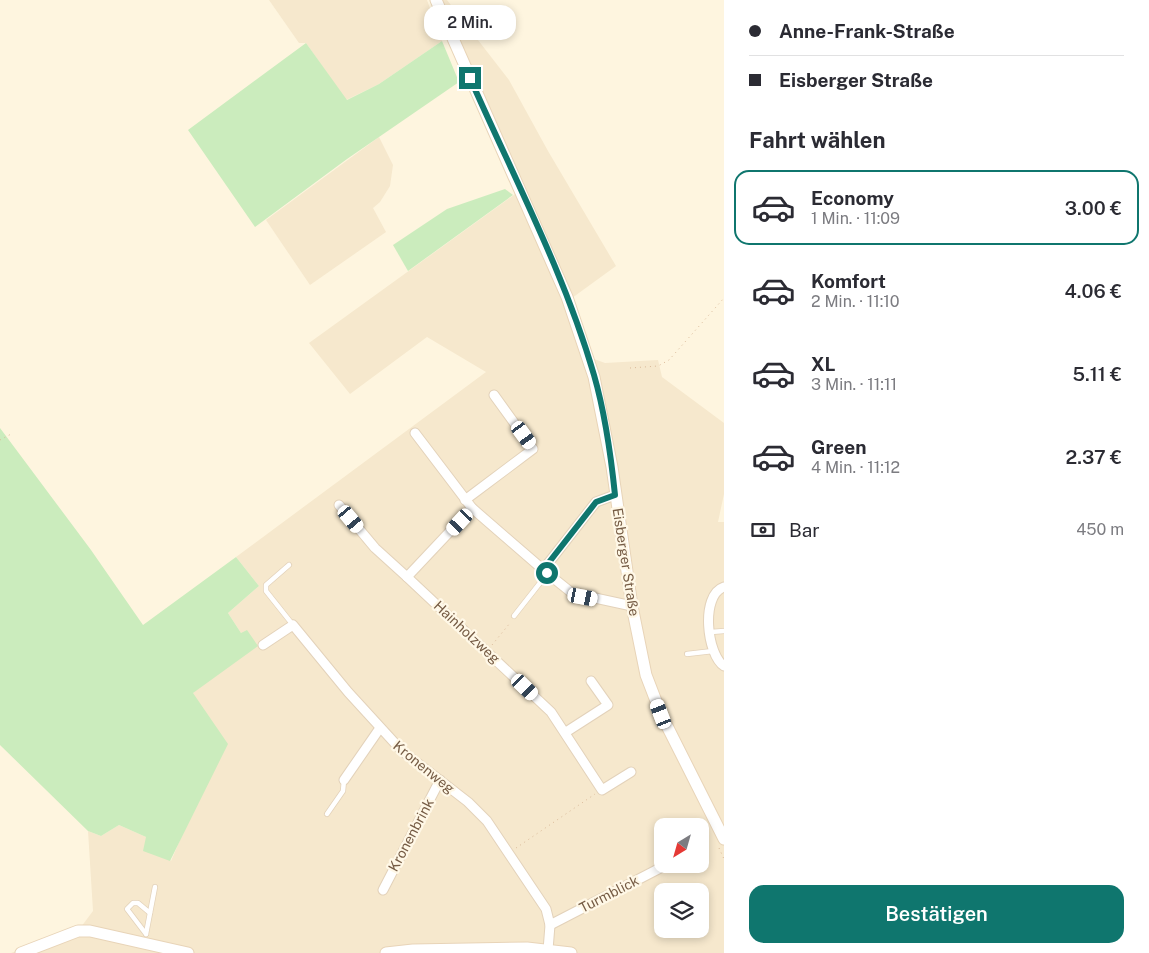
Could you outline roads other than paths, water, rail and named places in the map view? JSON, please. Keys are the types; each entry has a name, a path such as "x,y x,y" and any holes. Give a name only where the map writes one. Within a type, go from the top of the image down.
{"main road":[{"name":"Eisberger Straße","path":"436,0 568,297 594,377 632,606 646,675 658,706 724,839"},
{"path":"21,953 78,931 145,939 188,953"},
{"path":"386,953 422,950 527,948 570,953"}],"street":[{"path":"465,500 534,449 494,395"},
{"path":"415,433 472,508 545,572 572,593 632,606"},
{"path":"545,572 596,502 615,495"},
{"name":"Hainholzweg","path":"339,505 375,548 551,712 566,732 602,790 631,772"},
{"path":"408,577 472,508"},
{"path":"724,587 720,588 710,599 708,609 714,651 717,660 724,666"},
{"path":"262,646 292,625"},
{"name":"Kronenweg","path":"292,625 402,751 468,802 487,821 546,909 550,925 548,950"},
{"path":"566,732 608,705 592,681"},
{"path":"344,780 380,728"},
{"name":"Kronenbrink","path":"383,890 440,780"},
{"name":"Turmblick","path":"550,925 654,871"}],"lane":[{"path":"290,564 266,586 266,591 292,625"},
{"path":"514,616 545,572"},
{"path":"711,632 724,631"},
{"path":"688,654 714,651"},
{"path":"327,814 343,791 344,780"},
{"path":"145,939 155,887"},
{"path":"145,939 127,909 132,903 138,903 150,913"}]}
